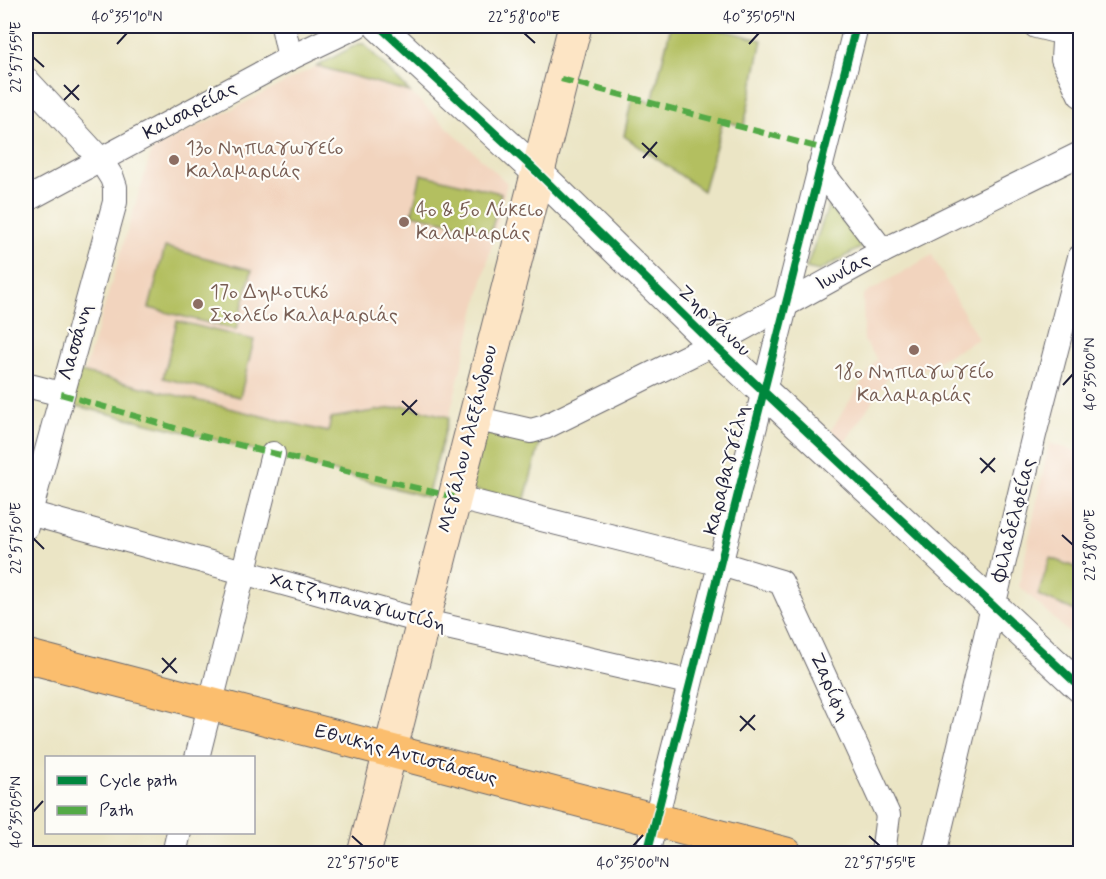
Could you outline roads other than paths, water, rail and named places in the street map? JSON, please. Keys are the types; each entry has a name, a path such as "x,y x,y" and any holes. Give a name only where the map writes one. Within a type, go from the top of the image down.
{"main road":[{"name":"Μεγάλου Αλεξάνδρου","path":"364,854 421,621 575,26"},
{"name":"Εθνικής Αντιστάσεως","path":"26,656 786,854"}],"street":[{"path":"283,26 290,58"},
{"name":"Καισαρείας","path":"26,200 290,58 357,26"},
{"name":"Ζηργάνου","path":"379,26 537,172 713,344 1080,687"},
{"name":"Καραβαγγέλη","path":"647,854 688,682 856,26"},
{"path":"1036,26 1065,29 1063,59 1080,95"},
{"name":"Λασσάνη","path":"26,79 100,159 116,187 115,202 27,520"},
{"name":"Ιωνίας","path":"474,418 531,431 713,344 883,251 1080,154"},
{"path":"819,168 883,251"},
{"name":"Φιλαδελφείας","path":"934,854 993,604 1075,301 1080,257"},
{"path":"26,385 61,394"},
{"path":"198,756 273,454"},
{"name":"Ζαρίφη","path":"454,497 778,580 787,590 888,815 883,854"},
{"name":"Χατζηπαναγιωτίδη","path":"27,520 242,572 421,621 688,682"},
{"path":"174,854 179,834"}],"place":[{"name":"13ο Νηπιαγωγείο Καλαμαριάς","path":"174,160"},
{"name":"4ο & 5ο Λύκειο Καλαμαριάς","path":"404,222"},
{"name":"17ο Δημοτικό Σχολείο Καλαμαριάς","path":"198,304"},
{"name":"18ο Νηπιαγωγείο Καλαμαριάς","path":"914,350"}]}
